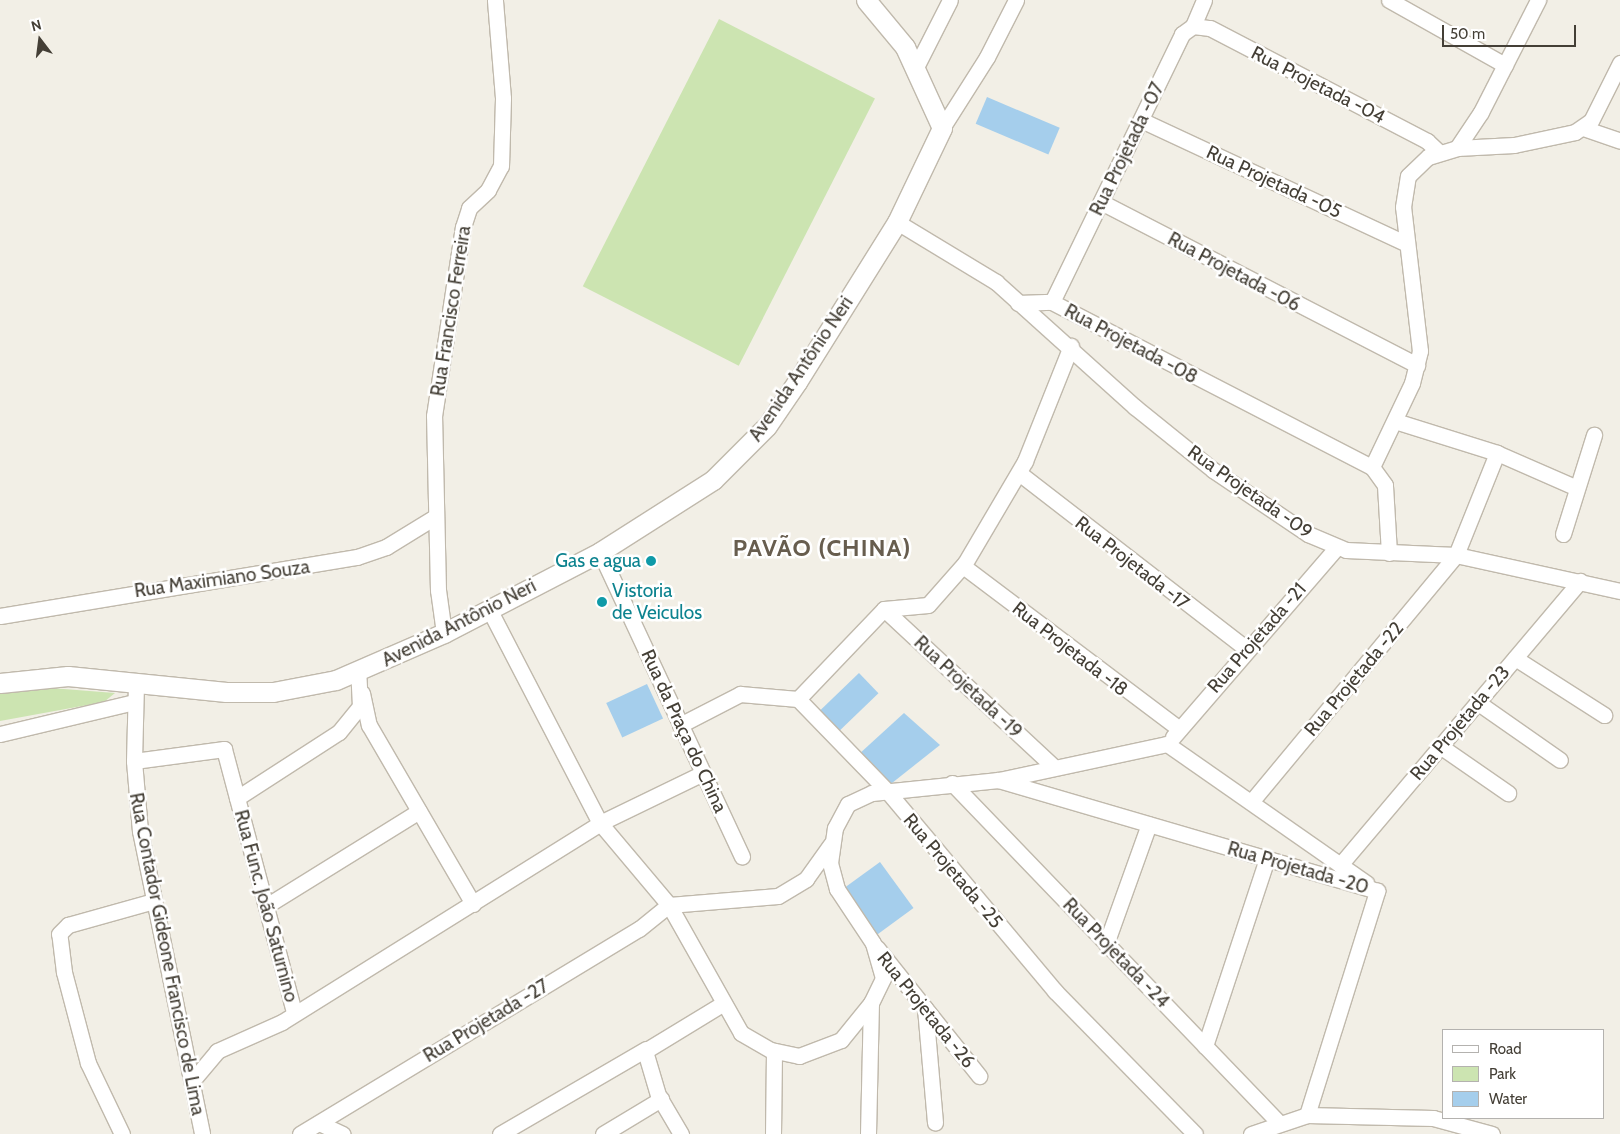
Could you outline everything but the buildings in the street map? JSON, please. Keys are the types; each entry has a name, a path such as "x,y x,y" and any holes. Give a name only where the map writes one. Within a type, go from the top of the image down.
{"street":[{"name":"Rua Francisco Ferreira","path":"444,633 435,517 434,416 454,272 470,208 488,190 501,166 502,98 496,0"},
{"path":"866,0 905,47 942,128"},
{"path":"915,70 950,0"},
{"path":"942,128 987,57 1016,0"},
{"name":"Rua Projetada -07","path":"1052,302 1182,34 1193,26 1204,0"},
{"path":"1389,0 1505,65"},
{"path":"1457,148 1505,65 1538,0"},
{"name":"Rua Projetada -04","path":"1193,26 1210,28 1427,141 1439,152"},
{"path":"1388,553 1385,485 1372,467 1395,421 1417,365 1419,337 1407,244 1405,183 1416,167 1439,152 1457,148 1538,141 1587,124 1620,62"},
{"name":"Rua Projetada -05","path":"1141,120 1407,244"},
{"path":"1587,124 1620,141"},
{"name":"Avenida Antônio Neri","path":"0,683 68,676 135,693 273,692 358,673 444,633 600,552 670,512 748,449 797,382 897,222 942,128"},
{"name":"Rua Projetada -06","path":"1102,202 1367,342 1417,365"},
{"path":"897,222 972,264 1018,303"},
{"name":"Rua Projetada -08","path":"1018,303 1052,302 1372,467"},
{"name":"Rua Projetada -09","path":"1018,303 1071,346 1135,407 1213,470 1272,512 1336,548 1388,553 1456,555 1620,591"},
{"path":"680,725 740,694 798,699 884,609 928,605 963,566 1019,473 1071,346"},
{"path":"1395,421 1497,453 1577,488"},
{"path":"1563,534 1594,435"},
{"name":"Rua Projetada -22","path":"1251,802 1456,555 1497,453"},
{"name":"Rua Projetada -17","path":"1019,473 1248,650"},
{"name":"Rua Maximiano Souza","path":"0,616 357,557 386,547 435,517"},
{"name":"Rua Projetada -21","path":"1167,744 1336,548"},
{"name":"Rua da Praça do China","path":"600,552 742,856"},
{"name":"Rua Projetada -18","path":"963,566 1179,729"},
{"name":"Rua Projetada -23","path":"1340,865 1580,582"},
{"path":"489,609 600,823 669,906 741,1033 772,1050 798,1056 822,1050 840,1040 871,1003"},
{"name":"Rua Projetada -19","path":"884,609 1052,766"},
{"path":"1515,658 1604,715"},
{"path":"358,673 369,725 473,904"},
{"path":"0,734 135,693"},
{"name":"Rua Contador Gideone Francisco de Lima","path":"135,693 134,762 140,831 187,1050 202,1134"},
{"path":"238,798 339,732 360,706 362,694"},
{"name":"Rua Projetada -25","path":"798,699 888,792 1055,991 1195,1134"},
{"path":"1477,702 1560,760"},
{"path":"998,780 1052,766 1167,744"},
{"name":"Rua Projetada -20","path":"1167,744 1378,891"},
{"path":"1440,746 1508,794"},
{"name":"Rua Func. João Saturnino","path":"134,762 224,749 294,1013"},
{"path":"193,1080 217,1051 294,1013 473,904 600,823 702,773"},
{"name":"Rua Projetada -20","path":"831,844 848,804 888,792 952,783 998,780 1378,891"},
{"name":"Rua Projetada -24","path":"952,783 1279,1123"},
{"path":"266,906 419,811"},
{"path":"1106,944 1149,824"},
{"path":"669,906 778,896 806,879 831,844"},
{"name":"Rua Projetada -26","path":"831,844 837,889 873,943 979,1076"},
{"path":"1205,1046 1267,859"},
{"path":"1307,1114 1378,891"},
{"path":"122,1134 88,1063 73,1013 59,943 60,934 68,925 154,900"},
{"name":"Rua Projetada -27","path":"312,1129 639,929 669,906"},
{"name":"Rua Projetada -26","path":"871,1003 883,978 873,943"},
{"path":"500,1134 724,1003"},
{"path":"868,1134 871,1003"},
{"path":"925,1008 935,1123"},
{"path":"187,1050 217,1051"},
{"path":"645,1050 661,1099 681,1134"},
{"path":"772,1050 773,1134"},
{"path":"603,1134 661,1099"},
{"path":"1251,1134 1307,1114 1433,1118 1492,1134"},
{"path":"312,1129 343,1134"}],"green space":[{"path":"719,19 875,98 739,366 583,286"},
{"path":"38,687 115,693 104,702 0,721 0,693"}],"water":[{"path":"987,97 1060,128 1048,155 976,124"},
{"path":"859,673 878,693 835,736 815,715"},
{"path":"647,684 663,718 622,737 606,703"},
{"path":"904,713 940,745 887,787 858,755"},
{"path":"880,862 914,908 876,935 843,889"}],"place":[{"name":"Gas e agua","path":"651,561"},
{"name":"Vistoria de Veiculos","path":"602,602"}],"district":[{"name":"PAVÃO (CHINA)","path":"822,548"}]}
